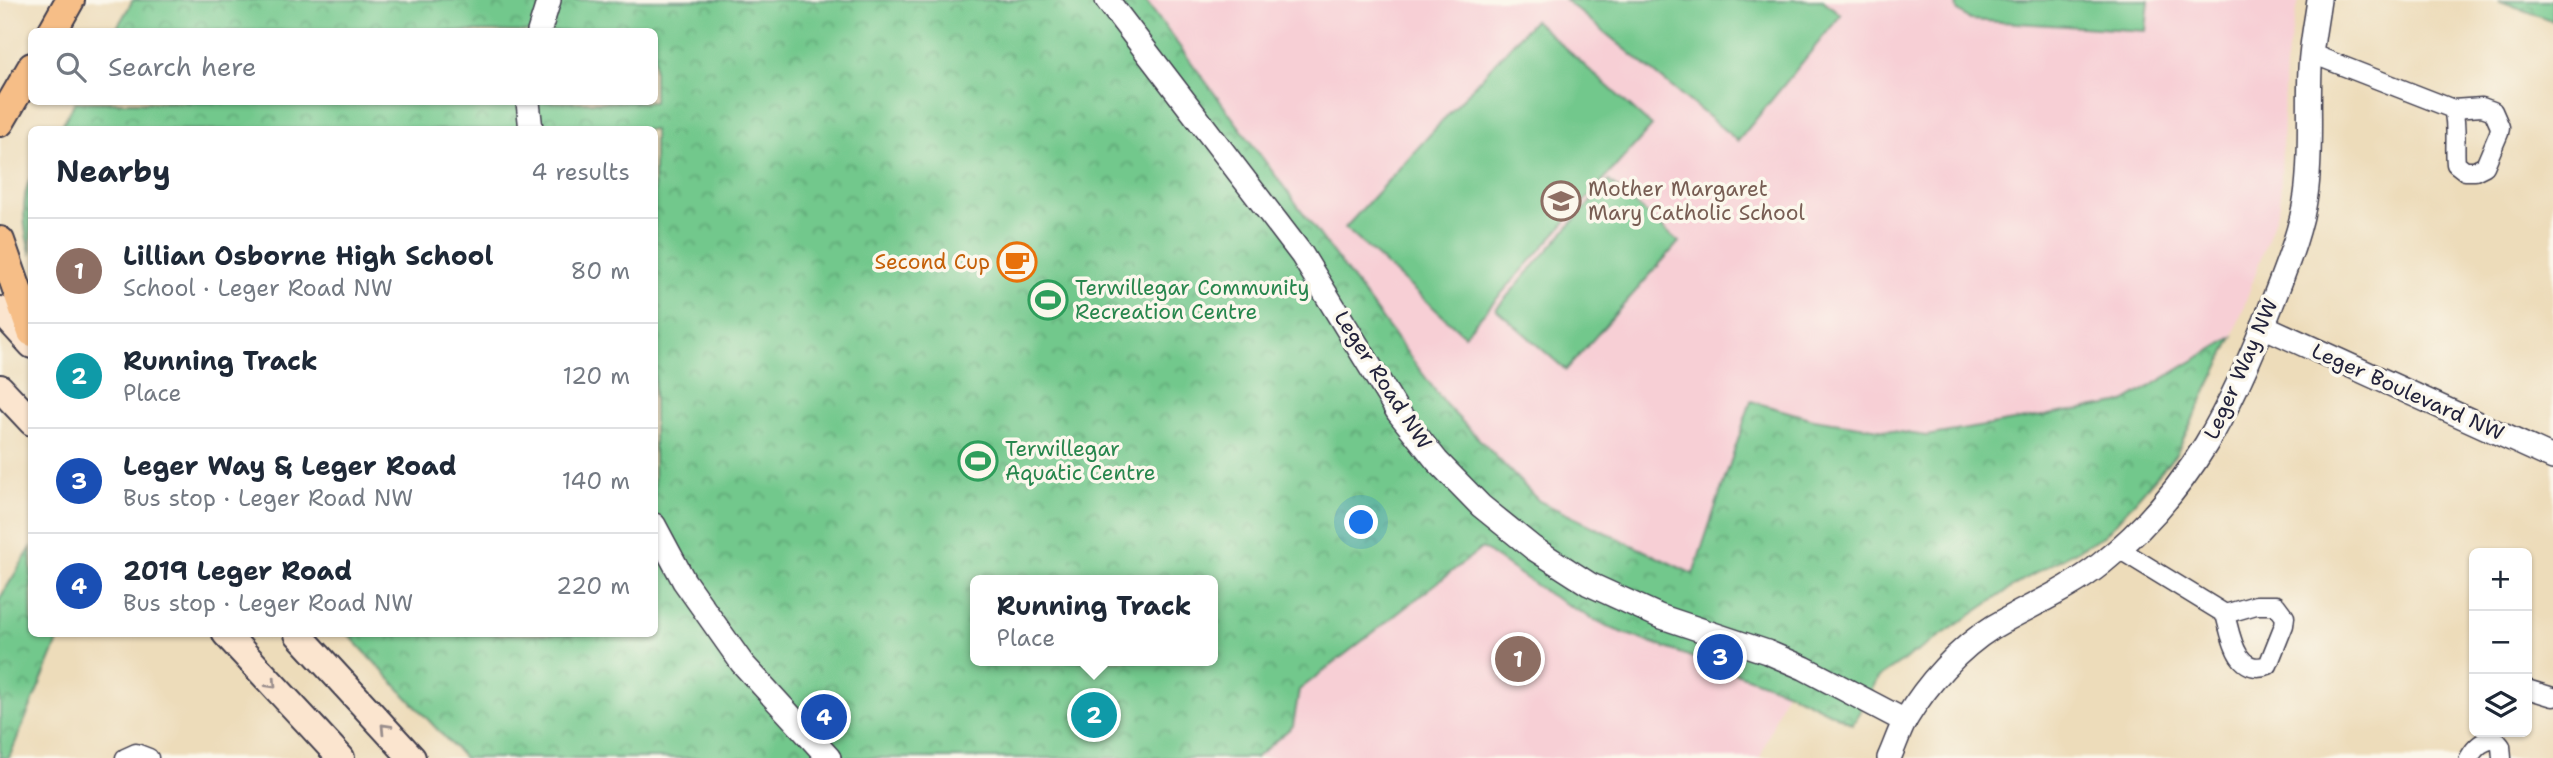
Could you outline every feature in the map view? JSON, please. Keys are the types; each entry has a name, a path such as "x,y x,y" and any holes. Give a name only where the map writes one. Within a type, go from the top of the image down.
{"main road":[{"path":"54,28 70,0"},
{"path":"0,122 28,74"},
{"path":"0,241 28,321"},
{"path":"0,310 28,341"},
{"path":"0,388 28,418"},
{"path":"229,637 341,758"},
{"path":"301,637 412,758"}],"street":[{"path":"540,28 550,0"},
{"name":"Leger Road NW","path":"1107,0 1302,255 1398,412 1437,461 1481,506 1533,548 1590,584 1659,616 1767,652 1804,668 1905,721"},
{"name":"Leger Way NW","path":"1889,758 1905,721 1944,670 1979,636 2080,579 2119,549 2167,502 2206,448 2232,400 2263,326 2290,255 2306,200 2310,156 2312,54 2319,0"},
{"path":"2312,54 2453,109"},
{"path":"528,105 531,126"},
{"name":"Leger Boulevard NW","path":"2263,326 2553,458"},
{"path":"658,532 684,581 742,663 829,758"},
{"path":"2119,549 2225,614"},
{"path":"2532,691 2553,697"},
{"path":"2469,758 2476,747 2493,737"},
{"path":"2498,737 2502,758"},
{"path":"125,758 136,753 149,758"}],"shaded area":[{"path":"1145,0 2299,0 2285,65 2280,204 2233,337 2124,402 1926,436 1813,419 1751,402 1694,574 1539,501 1446,405"},
{"path":"1482,548 1550,595 1607,627 1786,691 1760,758 1255,758 1293,726 1299,690"}],"green space":[{"path":"133,0 1145,0 1446,405 1539,501 1693,574 1751,401 1813,419 1926,436 2124,402 2233,337 2176,454 2105,535 2023,580 1878,678 1853,724 1786,691 1607,627 1550,595 1482,548 1299,690 1293,726 1255,758 464,758 351,637 658,637 658,126 61,126 73,105 658,105 658,28 117,28"},
{"path":"1565,0 1823,0 1841,15 1738,141"},
{"path":"1956,0 2149,0 2146,31 1970,20 1957,10"},
{"path":"2498,0 2553,0 2553,21"},
{"path":"1534,20 1652,126 1464,335 1345,228"},
{"path":"1609,181 1679,242 1566,370 1496,309"},
{"path":"28,185 28,241 24,215"},
{"path":"28,553 28,637 60,637 9,758 0,758 0,598"}],"place":[{"name":"Mother Margaret Mary Catholic School","path":"1561,201"},
{"name":"Second Cup","path":"1017,262"},
{"name":"Terwillegar Community Recreation Centre","path":"1048,300"},
{"name":"Terwillegar Aquatic Centre","path":"978,461"},
{"name":"Leger Way & Leger Road","path":"1720,657"},
{"name":"Lillian Osborne High School","path":"1518,659"},
{"name":"Running Track","path":"1094,715"},
{"name":"2019 Leger Road","path":"824,717"}]}
